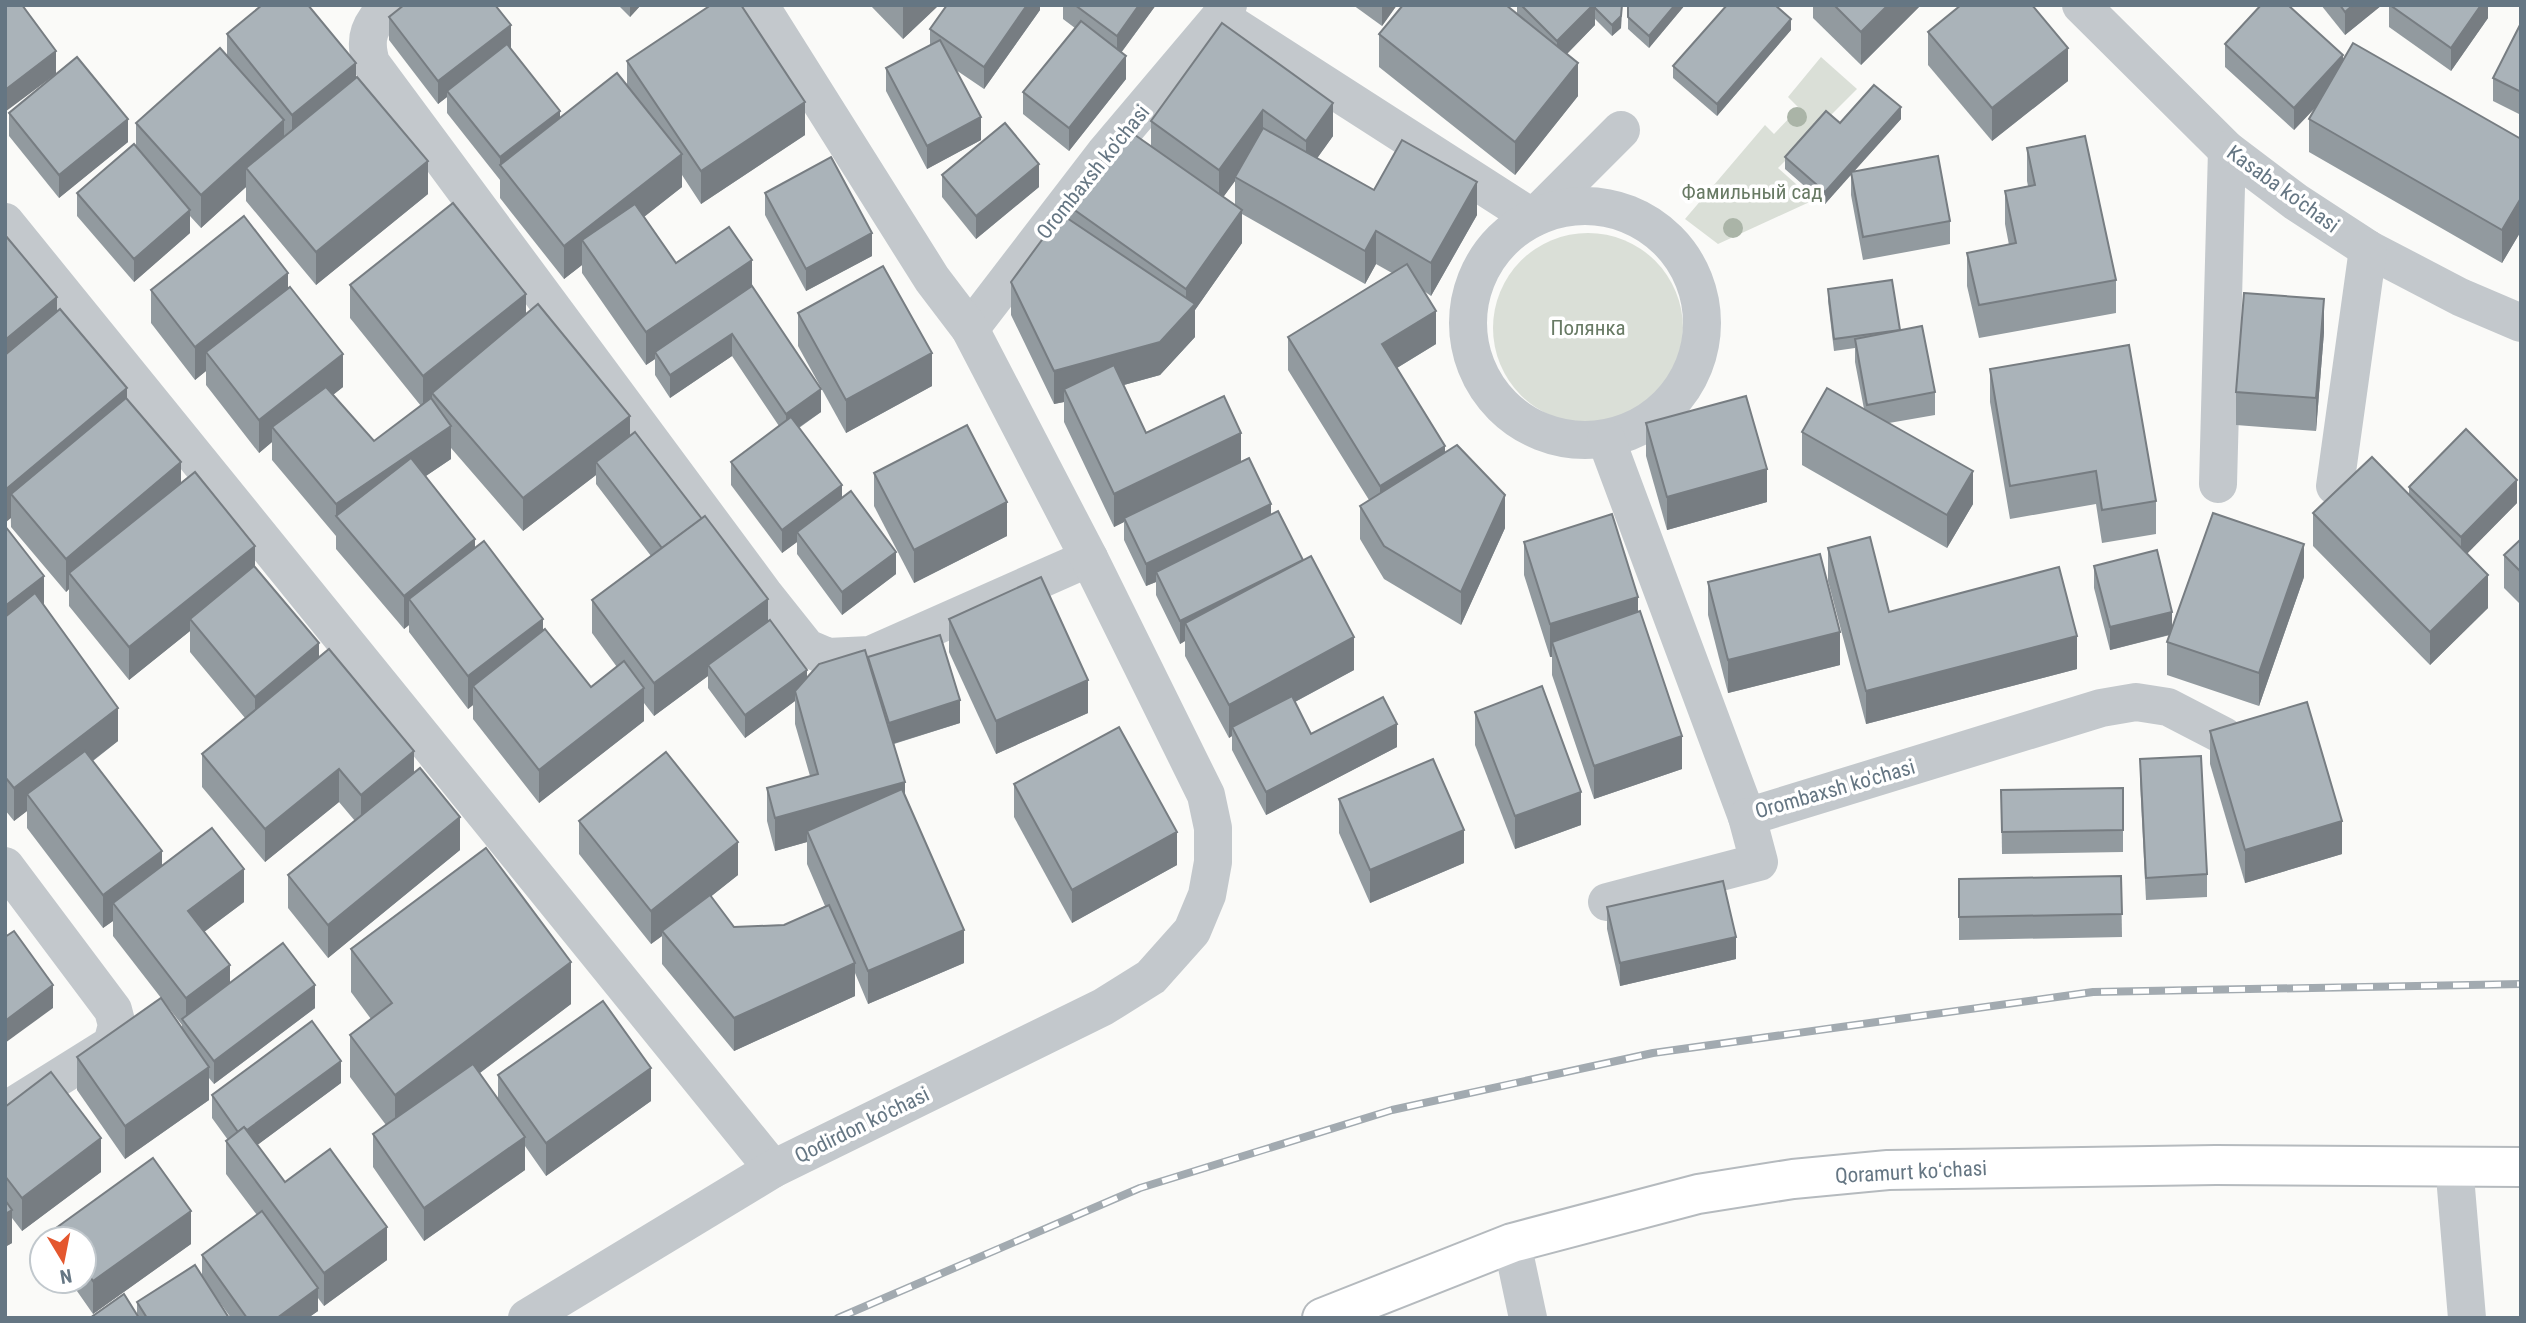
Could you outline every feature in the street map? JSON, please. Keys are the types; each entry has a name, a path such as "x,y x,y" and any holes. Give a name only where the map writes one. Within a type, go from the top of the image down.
{"main road":[{"name":"Qoramurt koʻchasi","path":"1322,1318 1514,1252 1698,1194 1793,1179 1888,1170 2216,1165 2521,1167"},
{"name":"Qoramurt koʻchasi","path":"1373,1318 1514,1252 1702,1212 1795,1197 1888,1189 2230,1186 2521,1188"}],"street":[{"path":"388,5 369,30 366,46 371,63 764,594 807,648 828,657 870,655 1089,558"},
{"name":"Kasaba ko'chasi","path":"2081,5 2227,150 2296,202 2368,249 2460,297 2521,323"},
{"name":"Qodirdon ko'chasi","path":"527,1318 774,1169 1103,1007 1151,977 1192,931 1207,895 1213,862 1213,828 1206,795 1089,558 970,329 932,279 766,8"},
{"name":"Orombaxsh ko'chasi","path":"970,329 1105,153 1224,11 1533,218"},
{"path":"1533,218 1571,206 1611,209 1648,224 1678,251 1697,286 1702,326 1695,365 1675,399 1644,425 1606,439 1573,440 1540,432 1511,415 1488,390 1473,360 1467,327 1471,294 1484,263 1505,237 1533,218 1621,130"},
{"path":"2218,484 2227,150"},
{"path":"5,222 774,1169"},
{"path":"2335,486 2368,249"},
{"name":"Orombaxsh ko'chasi","path":"1606,439 1747,817 2101,708 2136,702 2168,706 2224,736"},
{"path":"1607,902 1759,862 1747,817"},
{"path":"5,866 113,1010 117,1025 111,1044 5,1111"},
{"path":"2456,1188 2467,1318"},
{"path":"1514,1252 1528,1318"}],"green space":[{"name":"Фамильный сад","path":"1821,57 1857,89 1778,168 1814,200 1718,244 1685,219 1765,125 1774,134 1799,108 1788,97"},
{"name":"Полянка","path":"1588,233 1624,241 1641,249 1655,261 1667,275 1675,292 1683,328 1675,364 1667,381 1655,395 1641,407 1624,415 1588,423 1552,415 1535,407 1521,395 1509,381 1501,364 1493,328 1501,292 1509,275 1521,261 1535,249 1552,241"}],"building":[{"path":"5,5 22,5 56,51 5,90"},
{"path":"262,5 308,5 356,63 292,115 227,34"},
{"path":"404,5 495,5 511,25 438,81 389,17"},
{"path":"711,5 741,5 805,102 701,171 627,61"},
{"path":"947,5 1027,5 984,67 930,29"},
{"path":"1075,5 1139,5 1117,36"},
{"path":"1403,5 1506,5 1578,63 1515,142 1379,34"},
{"path":"1521,5 1593,5 1557,41"},
{"path":"1595,5 1622,5 1621,16 1612,25"},
{"path":"1628,5 1675,5 1649,36 1628,17"},
{"path":"1727,5 1775,5 1791,19 1717,104 1673,66"},
{"path":"1834,5 1888,5 1861,32"},
{"path":"1961,5 2032,5 2068,48 1992,108 1928,32"},
{"path":"2261,5 2288,5 2343,55 2294,108 2225,44"},
{"path":"2340,5 2353,5 2345,12"},
{"path":"2390,5 2481,5 2451,48"},
{"path":"1081,21 1126,56 1069,128 1023,92"},
{"path":"1222,23 1333,103 1306,141 1263,110 1219,170 1151,121"},
{"path":"2521,23 2521,92 2493,78"},
{"path":"940,40 981,117 927,146 886,68"},
{"path":"2353,43 2521,139 2521,198 2502,230 2309,119"},
{"path":"507,44 560,111 500,157 447,91"},
{"path":"220,48 284,120 201,195 136,123"},
{"path":"77,57 128,119 59,175 9,113"},
{"path":"617,73 682,154 564,246 500,165"},
{"path":"357,77 428,161 316,252 246,168"},
{"path":"1874,85 1901,107 1825,192 1785,157 1826,111 1840,123"},
{"path":"1005,123 1039,164 976,216 942,175"},
{"path":"1125,128 1242,210 1186,289 1069,206"},
{"path":"1263,128 1374,190 1402,140 1477,182 1431,263 1376,231 1365,251 1235,177"},
{"path":"2085,136 2116,280 1979,305 1967,253 2016,243 2005,191 2035,185 2027,148"},
{"path":"134,144 190,210 134,259 77,193"},
{"path":"1938,156 1950,221 1863,237 1851,172"},
{"path":"831,157 872,233 806,269 765,193"},
{"path":"453,203 526,294 423,376 350,285"},
{"path":"635,204 676,263 729,227 752,260 646,332 582,240"},
{"path":"1061,214 1195,304 1160,342 1054,371 1011,282"},
{"path":"244,216 288,273 195,347 151,290"},
{"path":"5,235 57,297 5,340"},
{"path":"1407,264 1436,311 1382,344 1445,446 1380,486 1288,337"},
{"path":"883,266 932,353 846,400 798,313"},
{"path":"1892,280 1900,330 1834,339 1828,289"},
{"path":"752,286 821,389 786,414 732,334 670,375 655,352"},
{"path":"290,287 343,354 259,420 206,352"},
{"path":"2244,293 2324,299 2316,398 2236,392"},
{"path":"538,304 630,416 523,498 432,393"},
{"path":"60,309 127,388 5,490 5,355"},
{"path":"1922,326 1935,392 1867,405 1855,339"},
{"path":"2129,345 2156,501 2102,510 2096,471 2010,486 1990,369"},
{"path":"1114,365 1146,433 1224,396 1241,433 1114,494 1064,389"},
{"path":"326,387 374,441 431,398 451,426 336,504 272,427"},
{"path":"1827,388 1973,471 1947,515 1802,432"},
{"path":"1746,396 1767,469 1667,497 1646,423"},
{"path":"126,398 181,462 66,559 11,494"},
{"path":"791,417 842,485 782,530 731,462"},
{"path":"967,425 1007,502 914,550 874,473"},
{"path":"2466,429 2517,480 2461,537 2409,487"},
{"path":"635,432 702,519 662,548 596,462"},
{"path":"1457,445 1505,495 1461,592 1384,546 1360,506"},
{"path":"2372,457 2488,575 2430,632 2313,513"},
{"path":"411,458 475,539 404,596 336,516"},
{"path":"1249,458 1271,504 1146,564 1124,518"},
{"path":"195,472 255,546 129,647 69,573"},
{"path":"851,491 896,552 842,592 797,532"},
{"path":"1278,511 1303,560 1180,621 1156,572"},
{"path":"2213,513 2304,544 2259,673 2167,642"},
{"path":"1612,514 1638,597 1550,624 1524,542"},
{"path":"705,516 768,599 654,683 592,600"},
{"path":"5,526 44,576 5,606"},
{"path":"1870,537 1889,612 2059,567 2077,636 1866,691 1828,548"},
{"path":"2521,539 2521,572 2504,555"},
{"path":"484,541 543,619 468,676 409,599"},
{"path":"2157,550 2172,612 2110,627 2094,566"},
{"path":"1820,554 1840,632 1728,660 1708,582"},
{"path":"1311,556 1354,637 1229,705 1185,623"},
{"path":"254,566 319,643 255,697 190,619"},
{"path":"1041,577 1088,680 996,721 949,619"},
{"path":"35,593 118,708 14,788 5,777 5,617"},
{"path":"1640,611 1682,736 1594,766 1552,642"},
{"path":"770,620 807,670 745,715 708,665"},
{"path":"545,629 591,687 624,661 644,688 539,770 473,686"},
{"path":"940,635 960,700 889,723 868,657"},
{"path":"329,649 414,751 361,795 339,769 265,829 202,754"},
{"path":"865,650 905,782 775,818 767,788 818,774 795,691 819,664"},
{"path":"1542,686 1581,792 1515,816 1475,712"},
{"path":"1292,696 1311,734 1383,697 1397,724 1266,792 1232,727"},
{"path":"2307,702 2342,821 2245,850 2210,731"},
{"path":"1119,727 1177,832 1072,890 1014,784"},
{"path":"85,751 162,851 103,895 27,794"},
{"path":"666,752 738,842 651,911 579,821"},
{"path":"2201,756 2207,874 2146,878 2140,759"},
{"path":"1433,759 1464,830 1370,870 1339,799"},
{"path":"420,768 460,817 328,925 288,875"},
{"path":"2123,788 2123,830 2002,832 2001,790"},
{"path":"902,789 964,930 868,971 807,831"},
{"path":"212,828 244,869 188,911 230,965 186,998 113,903"},
{"path":"486,848 571,962 395,1095 350,1035 392,1003 351,949"},
{"path":"2121,876 2122,914 1959,917 1959,879"},
{"path":"1723,881 1736,937 1620,963 1607,907"},
{"path":"710,895 734,927 784,925 829,905 855,963 734,1018 662,931"},
{"path":"14,931 53,985 5,1021 5,937"},
{"path":"283,943 315,985 214,1061 182,1019"},
{"path":"161,998 209,1067 125,1126 77,1057"},
{"path":"603,1001 651,1068 546,1143 498,1075"},
{"path":"312,1021 341,1061 247,1130 244,1127 238,1132 212,1095"},
{"path":"473,1064 525,1137 424,1208 373,1134"},
{"path":"51,1072 101,1138 22,1198 5,1176 5,1107"},
{"path":"244,1127 285,1182 330,1149 387,1227 324,1273 226,1141"},
{"path":"153,1158 191,1211 98,1277 98,1225 60,1225"},
{"path":"5,1200 12,1210 5,1214"},
{"path":"262,1211 318,1288 277,1318 247,1318 202,1255"},
{"path":"195,1265 229,1318 147,1318 137,1302"},
{"path":"124,1294 139,1318 90,1318"}],"railway":[{"path":"838,1318 1140,1188 1392,1110 1653,1053 2093,992 2521,984"}]}
